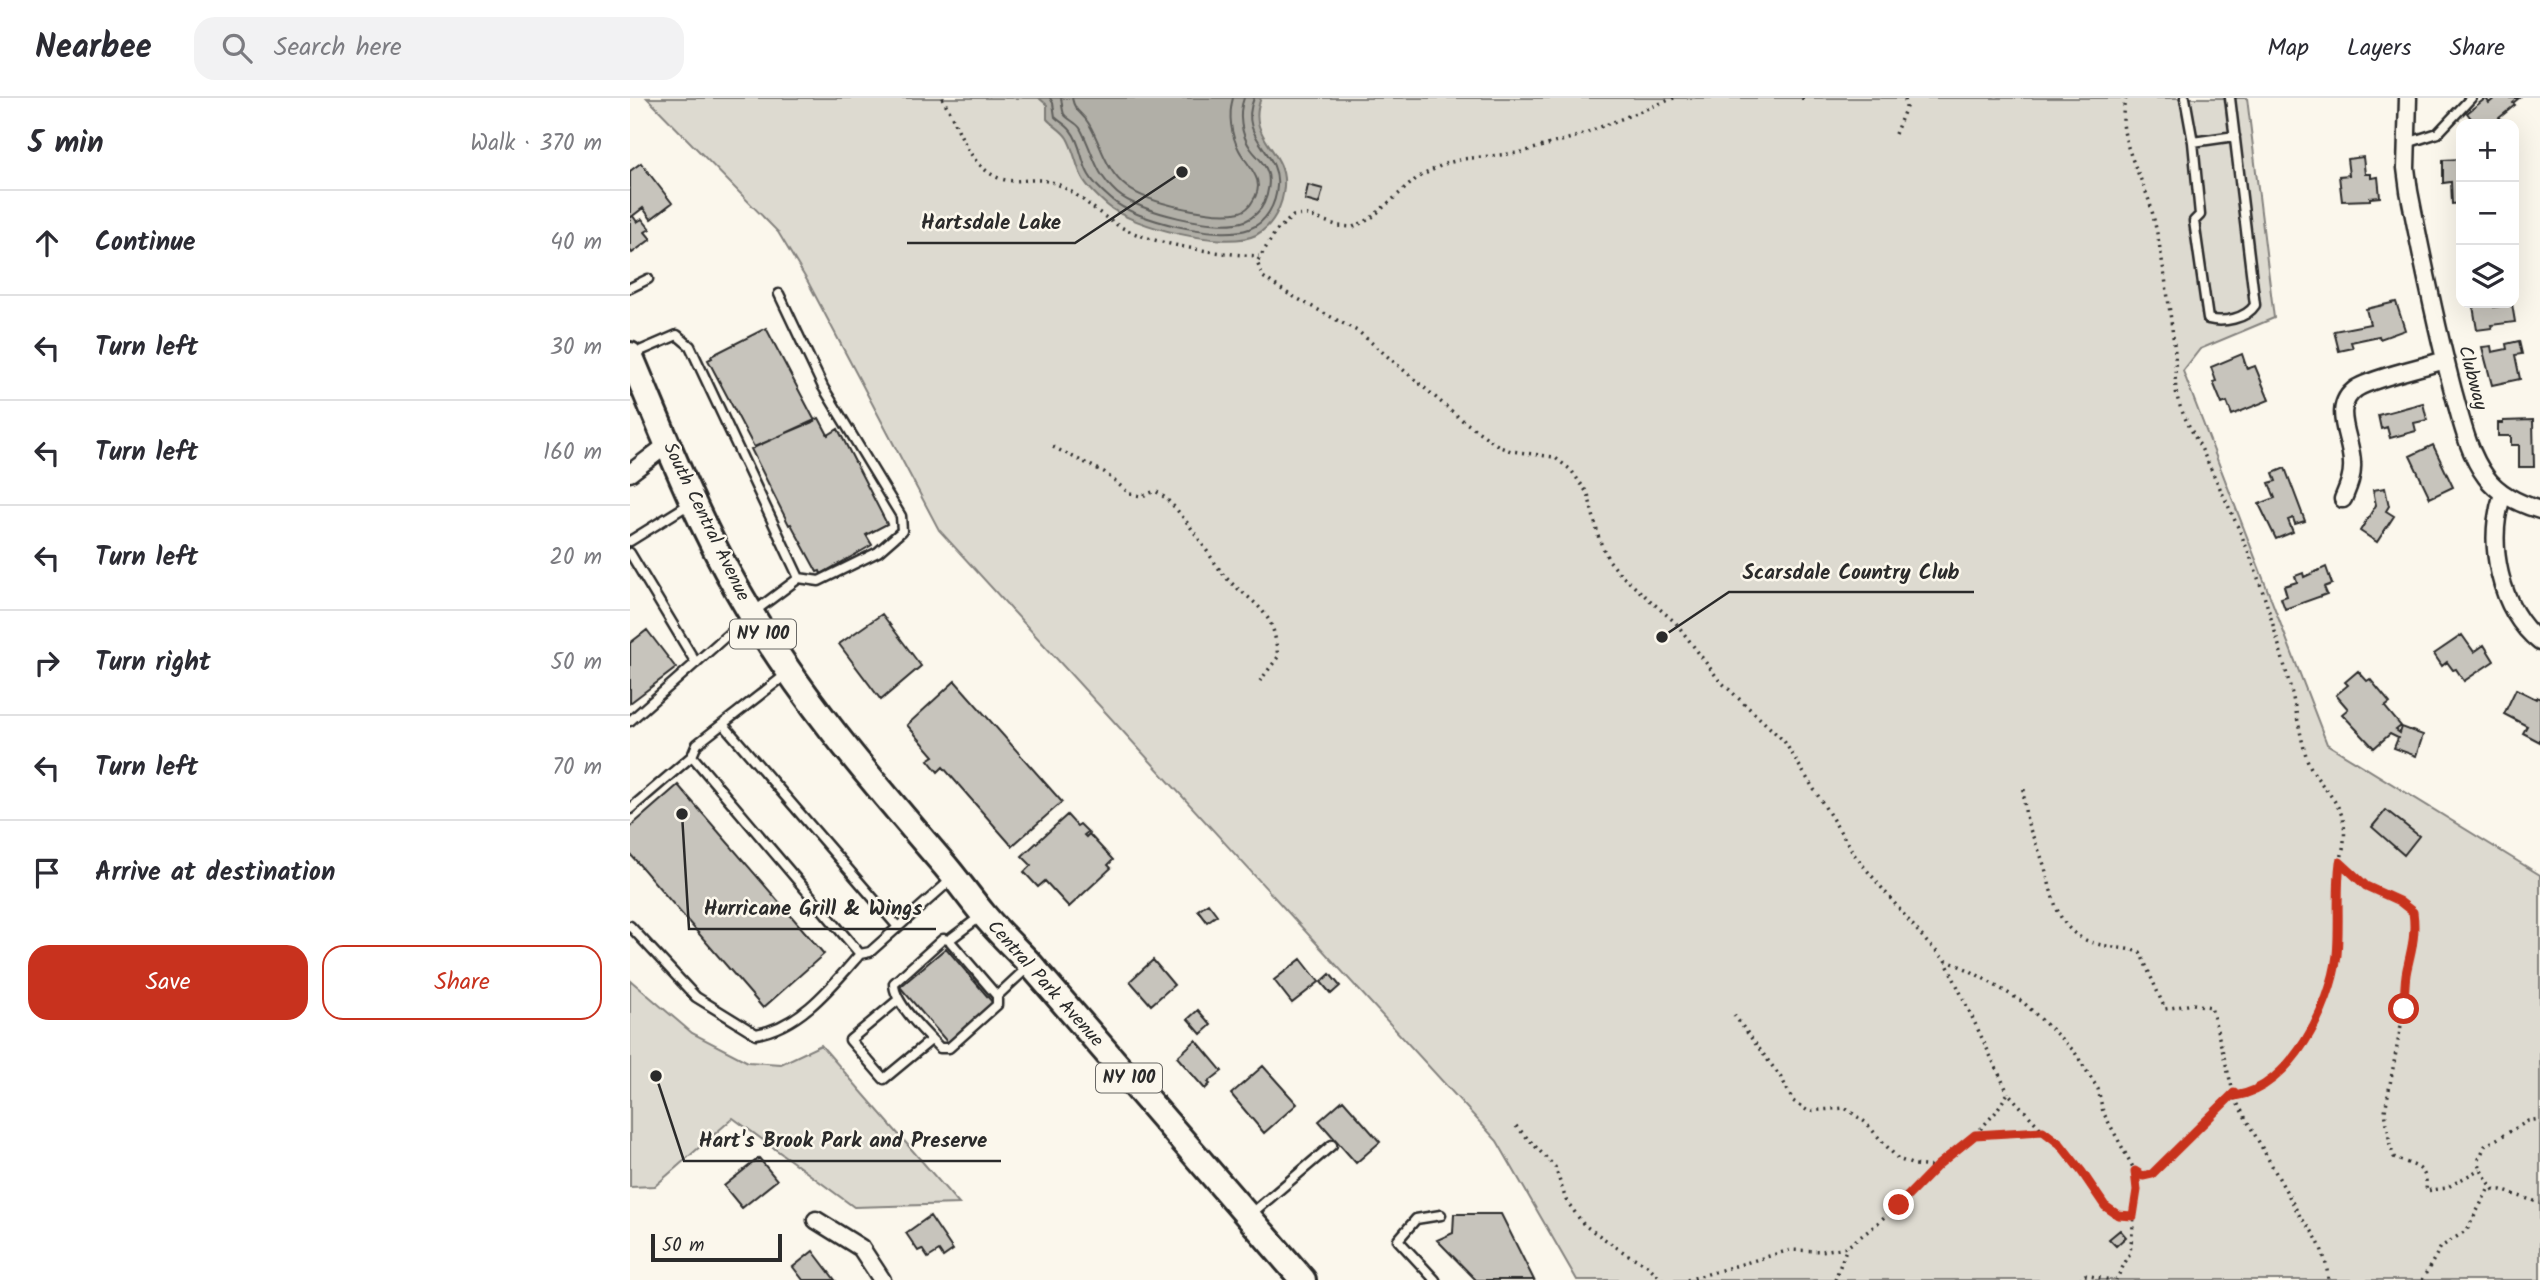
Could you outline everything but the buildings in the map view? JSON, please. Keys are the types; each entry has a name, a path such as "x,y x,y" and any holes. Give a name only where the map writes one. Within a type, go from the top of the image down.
{"main road":[{"name":"South Central Avenue","path":"630,355 693,501 751,614 789,672 848,752 955,876"},
{"name":"Central Park Avenue","path":"955,876 984,915 1031,965 1303,1280"}],"street":[{"name":"Clubway","path":"2408,98 2406,168 2409,191 2458,409 2477,462 2485,476 2503,494 2540,510"},
{"path":"2343,499 2351,481 2353,460 2342,416 2343,407 2351,393 2366,384 2445,360"},
{"path":"630,473 668,444"},
{"path":"2503,494 2495,532 2504,583 2513,612 2540,642"},
{"path":"816,1220 861,1248 883,1280"}],"lane":[{"path":"2185,98 2193,142 2200,215 2194,221 2208,319 2219,322 2250,313 2255,305 2230,98"},
{"path":"2407,143 2438,133 2471,98"},
{"path":"2193,142 2235,136"},
{"path":"630,288 648,279"},
{"path":"630,721 751,614 799,578 819,581 878,552 902,531 901,516 824,387 779,294"},
{"path":"630,355 677,335 690,346 799,578"},
{"path":"630,541 693,501"},
{"path":"630,553 696,663"},
{"path":"630,809 692,755 697,744 789,672"},
{"path":"723,724 898,928"},
{"path":"692,755 860,954"},
{"path":"630,926 696,997 756,1034 776,1031 824,995 860,954 870,952 955,876"},
{"path":"949,940 984,915"},
{"path":"943,939 949,940 997,996 997,1005 949,1048 940,1048 898,1000 894,983 943,939"},
{"path":"997,996 1031,965"},
{"path":"898,1000 850,1041 884,1079 931,1040"},
{"path":"1249,1216 1332,1145"},
{"path":"1435,1280 1398,1240 1416,1219 1441,1216"}],"path":[{"path":"942,98 963,139 981,166 1000,179 1012,182 1030,179 1055,183 1077,194 1116,225 1167,242 1233,255 1260,257"},
{"path":"1674,98 1575,138 1519,153 1463,159 1444,164 1417,178 1370,219 1353,227 1339,226 1307,215 1293,216 1276,231 1257,262 1263,277 1359,332 1462,420 1500,447 1553,457 1571,470 1588,494 1608,559 1621,575 1676,622 1719,680 1784,741 1856,857 1945,960 2008,1093 2043,1131 2060,1144 2105,1206 2118,1215 2133,1216"},
{"path":"1895,134 1906,107 1905,98"},
{"path":"2126,98 2124,128 2128,151 2150,204 2161,252 2175,356 2177,397 2233,516 2257,576 2291,691 2308,762 2321,784 2334,798 2343,821 2337,886 2337,956 2330,991 2321,1013 2290,1062 2274,1077 2247,1094 2234,1094 2152,1174 2143,1176 2135,1171"},
{"path":"1053,447 1104,472 1130,494 1142,496 1155,491 1166,496 1224,575 1267,617 1275,634 1278,657 1260,681"},
{"path":"2024,789 2026,821 2044,866 2056,908 2066,927 2091,941 2140,952 2165,1009 2193,1004 2211,1007 2234,1094 2301,1219 2312,1229 2328,1267 2328,1280"},
{"path":"2340,862 2366,886 2399,901 2413,912 2414,945 2406,971 2404,1009 2385,1111 2394,1157 2420,1168 2425,1176 2426,1191 2446,1188 2480,1168"},
{"path":"1945,960 1969,970 2023,1002 2074,1051 2098,1089 2103,1112 2135,1171 2137,1190 2130,1253 2113,1280 2085,1275 2080,1280"},
{"path":"1734,1015 1782,1079 1793,1101 1808,1111 1845,1108 1865,1122 1898,1159 1914,1165 1936,1167"},
{"path":"1687,1280 1790,1250 1822,1251 1847,1247 1899,1205 1936,1167 1975,1135 1995,1113 2008,1093"},
{"path":"2494,1190 2480,1168 2479,1159 2485,1146 2528,1121 2540,1119"},
{"path":"1516,1126 1555,1167 1566,1200 1584,1225 1647,1265 1663,1280"},
{"path":"1975,1135 2043,1131"},
{"path":"2422,1280 2441,1247 2467,1230 2488,1190 2540,1203"},
{"path":"1835,1280 1847,1247"}],"shaded area":[{"path":"647,98 2247,98 2274,318 2200,349 2183,371 2327,744 2540,875 2540,1280 1577,1280 1497,1141 939,530 808,282 778,232"},
{"path":"630,980 692,1033 748,1062 781,1064 821,1045 959,1204 854,1207 733,1118 655,1186 630,1187"}],"water":[{"path":"1039,98 1261,98 1258,123 1283,173 1283,193 1276,214 1256,235 1224,240 1180,234 1119,213 1100,199 1084,181 1067,138 1047,119 1047,105"}],"place":[{"name":"Hartsdale Lake","path":"1182,172"},
{"name":"Scarsdale Country Club","path":"1662,637"},
{"name":"Hurricane Grill & Wings","path":"682,814"},
{"name":"Hart's Brook Park and Preserve","path":"656,1076"}],"route":[{"path":"1899,1205 1938,1165 1975,1135 2043,1131 2060,1144 2105,1206 2118,1215 2133,1216 2137,1190 2135,1171 2143,1176 2152,1174 2234,1093 2235,1096 2247,1094 2274,1077 2290,1062 2306,1040 2330,991 2337,956 2337,886 2340,862 2366,886 2399,901 2413,912 2414,945 2406,971 2404,1009"}]}
